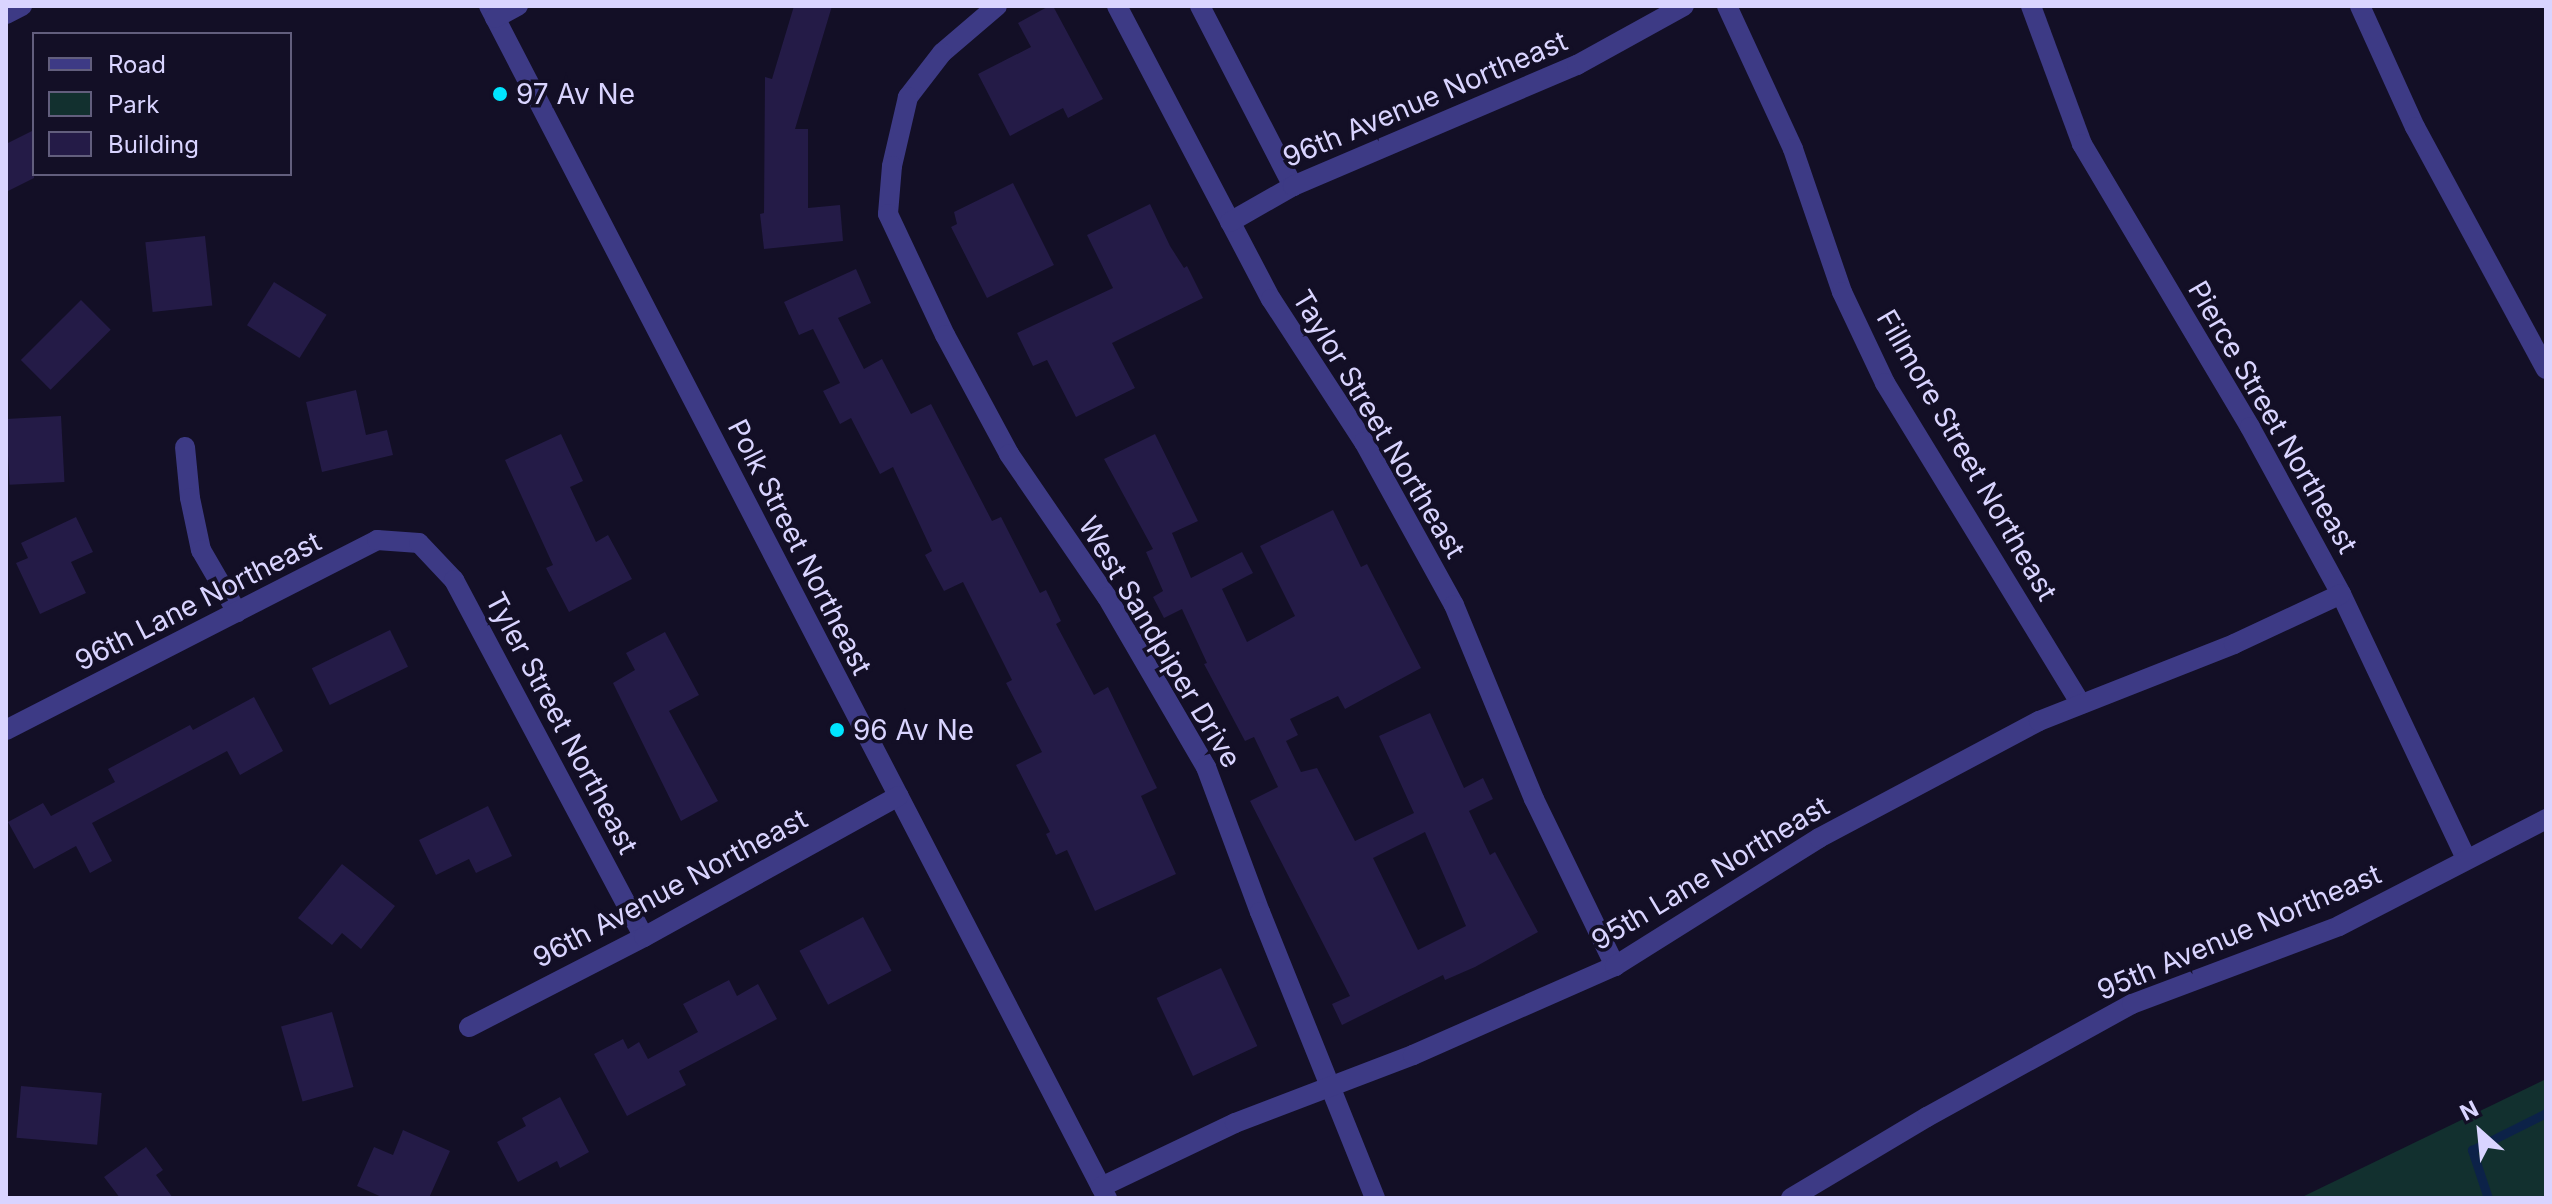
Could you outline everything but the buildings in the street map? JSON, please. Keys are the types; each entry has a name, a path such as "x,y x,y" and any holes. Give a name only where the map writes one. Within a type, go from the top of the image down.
{"street":[{"path":"6,14 22,6"},
{"path":"492,12 518,6"},
{"name":"West Sandpiper Drive","path":"997,6 942,53 908,97 892,166 888,214 945,335 1009,454 1107,597 1206,767 1375,1198"},
{"name":"Taylor Street Northeast","path":"1117,6 1271,299 1364,442 1454,605 1534,799 1615,966"},
{"path":"1200,6 1293,186"},
{"name":"96th Avenue Northeast","path":"1230,222 1293,186 1577,65 1684,6"},
{"name":"Fillmore Street Northeast","path":"1727,6 1793,149 1842,292 1885,383 2081,704"},
{"name":"Pierce Street Northeast","path":"2031,6 2082,144 2250,427 2341,594 2466,859"},
{"path":"2360,6 2415,127 2546,369"},
{"name":"Polk Street Northeast","path":"492,12 1104,1192"},
{"path":"185,447 190,498 201,550 237,612"},
{"name":"96th Lane Northeast","path":"6,730 377,540 419,543"},
{"name":"Tyler Street Northeast","path":"419,543 454,580 644,937"},
{"name":"95th Lane Northeast","path":"1104,1192 1235,1123 1413,1055 1615,966 1819,838 2039,721 2234,644 2341,594"},
{"name":"96th Avenue Northeast","path":"469,1027 644,937 898,796"},
{"name":"95th Avenue Northeast","path":"1791,1198 1927,1117 2132,1004 2339,926 2546,819"}],"green space":[{"path":"2546,1079 2546,1198 2300,1198"}],"waterway":[{"path":"2488,1198 2472,1150 2546,1113"}],"place":[{"name":"97 Av Ne","path":"500,94"},
{"name":"96 Av Ne","path":"837,730"}]}
